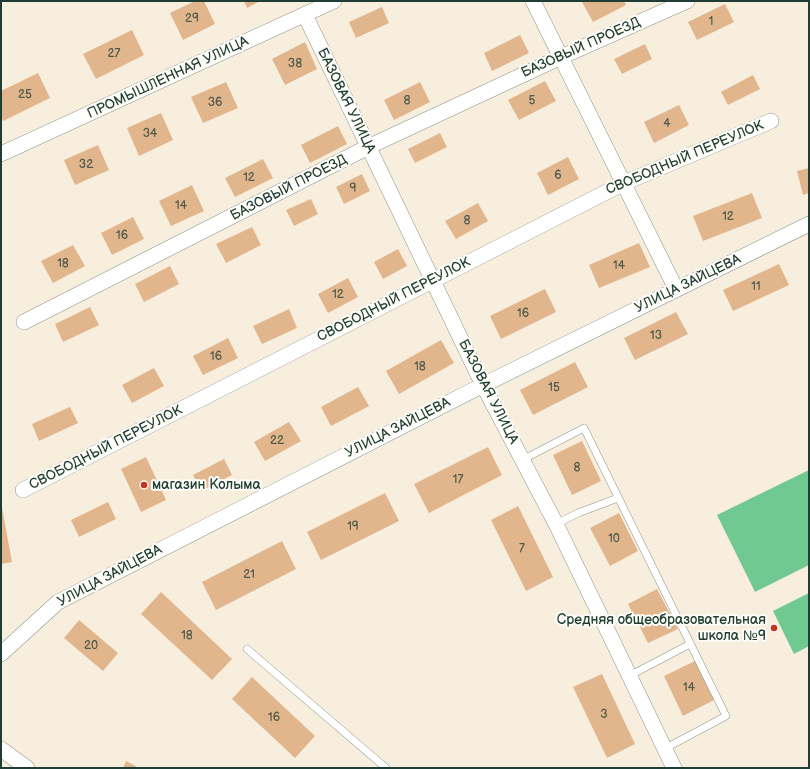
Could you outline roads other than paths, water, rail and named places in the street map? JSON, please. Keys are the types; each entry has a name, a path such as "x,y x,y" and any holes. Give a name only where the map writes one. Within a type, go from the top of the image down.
{"street":[{"name":"ПРОМЫШЛЕННАЯ УЛИЦА","path":"1,154 334,1"},
{"path":"533,1 676,289"},
{"name":"БАЗОВЫЙ ПРОЕЗД","path":"24,322 368,147 561,57 687,1"},
{"name":"БАЗОВАЯ УЛИЦА","path":"305,15 483,385 556,524 629,676 666,748 674,768"},
{"name":"СВОБОДНЫЙ ПЕРЕУЛОК","path":"23,490 624,183 771,121"},
{"name":"УЛИЦА ЗАЙЦЕВА","path":"1,654 58,602 483,385 809,224"},
{"path":"1,749 27,768"}],"lane":[{"path":"522,460 584,428 726,716 666,748"},
{"path":"556,524 578,513 618,498"},
{"path":"629,676 690,644"},
{"path":"247,649 386,768"}],"place":[{"name":"магазин Колыма","path":"144,485"},
{"name":"Средняя общеобразовательная школа №9","path":"774,628"}]}
